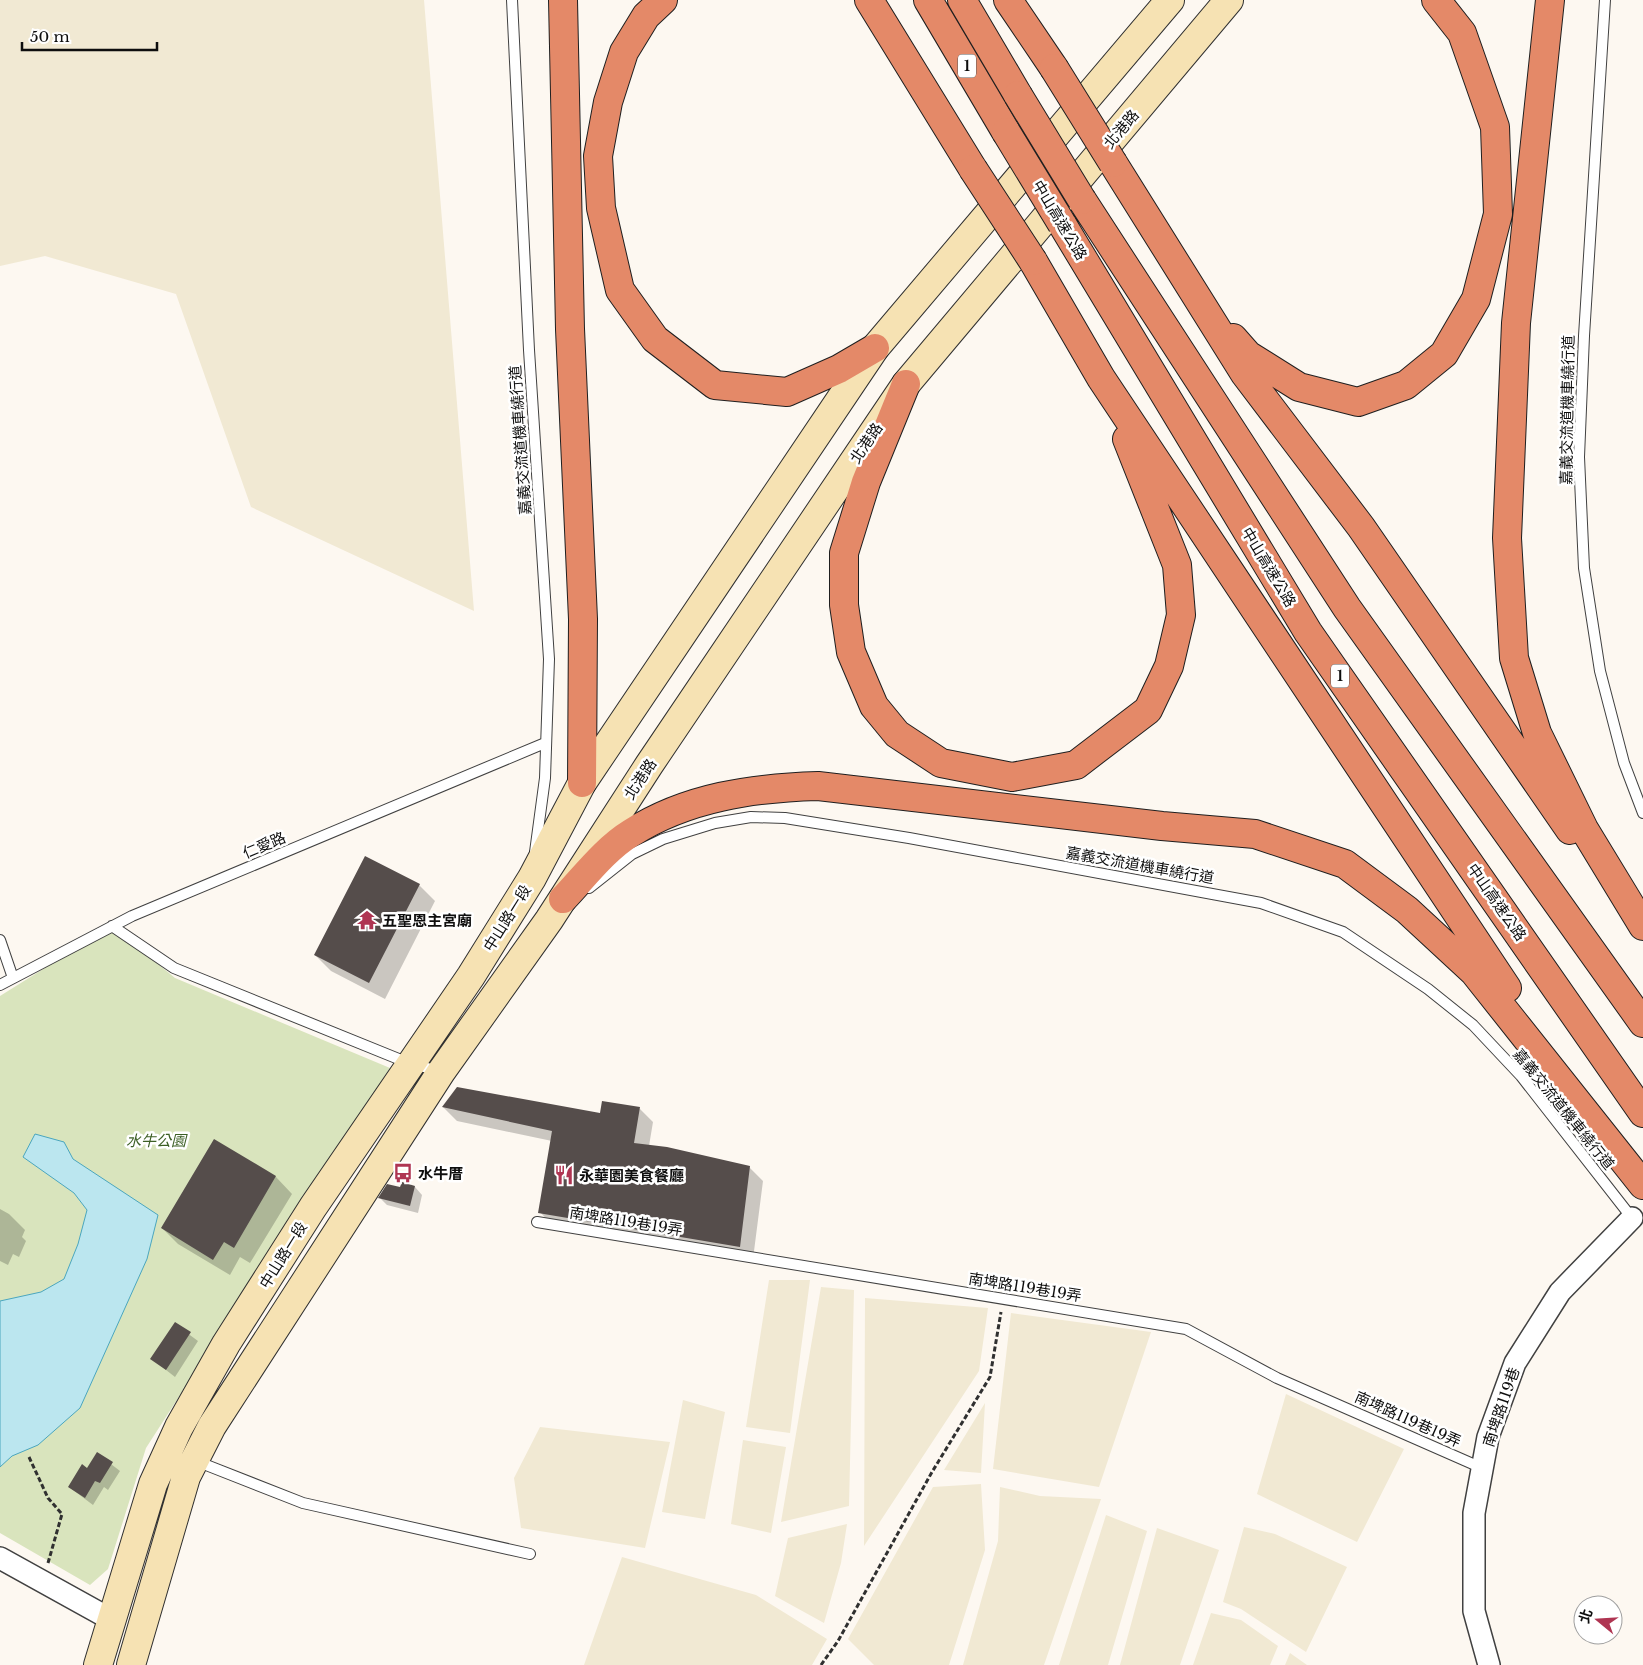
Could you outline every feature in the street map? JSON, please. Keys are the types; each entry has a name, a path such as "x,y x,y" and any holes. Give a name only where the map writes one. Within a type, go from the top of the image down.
{"highway":[{"path":"563,0 570,329 582,619 582,783"},
{"path":"662,0 646,16 624,52 608,102 598,156 601,208 620,290 655,338 715,385 787,392 838,370 875,348"},
{"path":"849,0 888,29"},
{"path":"869,0 973,169 1033,261 1101,378 1603,1133"},
{"name":"中山高速公路","path":"928,0 1308,632 1643,1113"},
{"name":"中山高速公路","path":"962,0 1082,200 1347,608 1643,1023"},
{"path":"1008,0 1054,68 1192,292 1245,374 1361,527 1643,934"},
{"path":"1192,292 1248,355 1299,387 1358,402 1406,385 1444,354 1476,299 1498,214 1495,127 1462,33 1436,0"},
{"path":"1550,0 1516,323 1506,538 1514,658 1537,733 1584,828 1643,926"},
{"path":"906,384 866,482 844,553 844,605 851,652 874,706 898,734 941,763 1012,777 1076,764 1148,710 1169,666 1181,615 1177,565 1101,378"},
{"path":"556,910 604,856 631,833 694,803 770,788 818,786 1162,826 1255,834 1345,864 1407,910 1474,972 1643,1185"}],"main road":[{"path":"532,878 582,783 875,348 1170,0"},
{"name":"北港路","path":"556,910 649,765 906,384 1229,0"},
{"name":"中山路一段","path":"98,1665 152,1484 179,1427 226,1344 313,1206 471,976 532,878"},
{"path":"131,1665 186,1477 212,1426 395,1151 441,1072 556,910"}],"street":[{"name":"南埤路119巷","path":"1489,1665 1474,1611 1474,1513 1488,1437 1515,1363 1560,1292 1632,1218"},
{"path":"0,1558 112,1620"}],"lane":[{"name":"嘉義交流道機車繞行道","path":"512,0 529,350 549,659 545,743 546,778 532,878"},
{"name":"嘉義交流道機車繞行道","path":"1605,0 1579,457 1584,568 1600,671 1624,763 1643,813"},
{"name":"仁愛路","path":"0,985 112,926 545,743"},
{"name":"嘉義交流道機車繞行道","path":"556,910 632,854 663,839 715,823 751,817 784,818 909,838 1261,902 1343,932 1428,989 1473,1025 1521,1076 1632,1218"},
{"path":"112,926 174,968 411,1064 441,1072"},
{"path":"0,940 13,978"},
{"name":"南埤路119巷19弄","path":"537,1222 1186,1329 1277,1378 1482,1468"},
{"path":"195,1461 303,1503 530,1554"}],"path":[{"path":"821,1665 838,1641 932,1472 990,1377 1004,1299"},
{"path":"29,1457 48,1498 62,1514 41,1580"}],"shaded area":[{"path":"0,0 424,0 474,611 251,507 176,294 45,256 0,266"},
{"path":"769,1280 810,1280 790,1433 746,1427"},
{"path":"821,1287 854,1290 849,1506 781,1522"},
{"path":"865,1298 988,1308 979,1371 864,1546"},
{"path":"1011,1313 1151,1332 1099,1487 993,1469"},
{"path":"1286,1394 1404,1449 1357,1542 1257,1494"},
{"path":"683,1400 725,1412 705,1519 662,1512"},
{"path":"985,1403 981,1473 944,1470"},
{"path":"540,1427 670,1442 645,1548 521,1528 514,1478"},
{"path":"743,1440 786,1447 771,1533 731,1524"},
{"path":"981,1484 985,1550 949,1665 874,1665 848,1639 933,1487"},
{"path":"1000,1487 1040,1496 1101,1499 1044,1665 963,1665 998,1541"},
{"path":"1106,1515 1147,1531 1108,1665 1059,1665"},
{"path":"847,1524 841,1563 824,1623 775,1596 788,1538"},
{"path":"1244,1527 1275,1534 1347,1567 1306,1652 1241,1609 1223,1602"},
{"path":"1157,1528 1219,1550 1180,1665 1120,1665"},
{"path":"622,1557 756,1595 827,1639 812,1665 584,1665"},
{"path":"1211,1613 1241,1620 1278,1646 1270,1665 1193,1665"},
{"path":"1290,1653 1307,1665 1285,1665"}],"green space":[{"name":"水牛公園","path":"112,926 175,978 390,1068 146,1448 108,1569 90,1585 0,1533 0,996"}],"water":[{"path":"35,1134 64,1142 73,1159 158,1215 147,1259 80,1408 38,1445 12,1456 0,1467 0,1301 41,1292 64,1279 78,1244 87,1210 74,1193 23,1157"}],"building":[{"name":"五聖恩主宮廟","path":"365,856 420,884 369,983 314,955"},
{"path":"457,1087 600,1113 602,1101 640,1107 634,1143 667,1147 750,1166 740,1247 538,1213 552,1131 442,1107"},
{"path":"214,1139 276,1176 234,1248 224,1242 213,1260 161,1228"},
{"path":"402,1182 415,1186 410,1206 378,1198 387,1184 400,1187"},
{"path":"175,1322 191,1332 166,1370 150,1359"},
{"path":"97,1452 113,1462 100,1483 95,1481 85,1498 68,1487 82,1464 87,1468"}],"place":[{"name":"五聖恩主宮廟","path":"367,920"},
{"name":"水牛厝","path":"403,1173"},
{"name":"永華園美食餐廳","path":"564,1175"}]}
